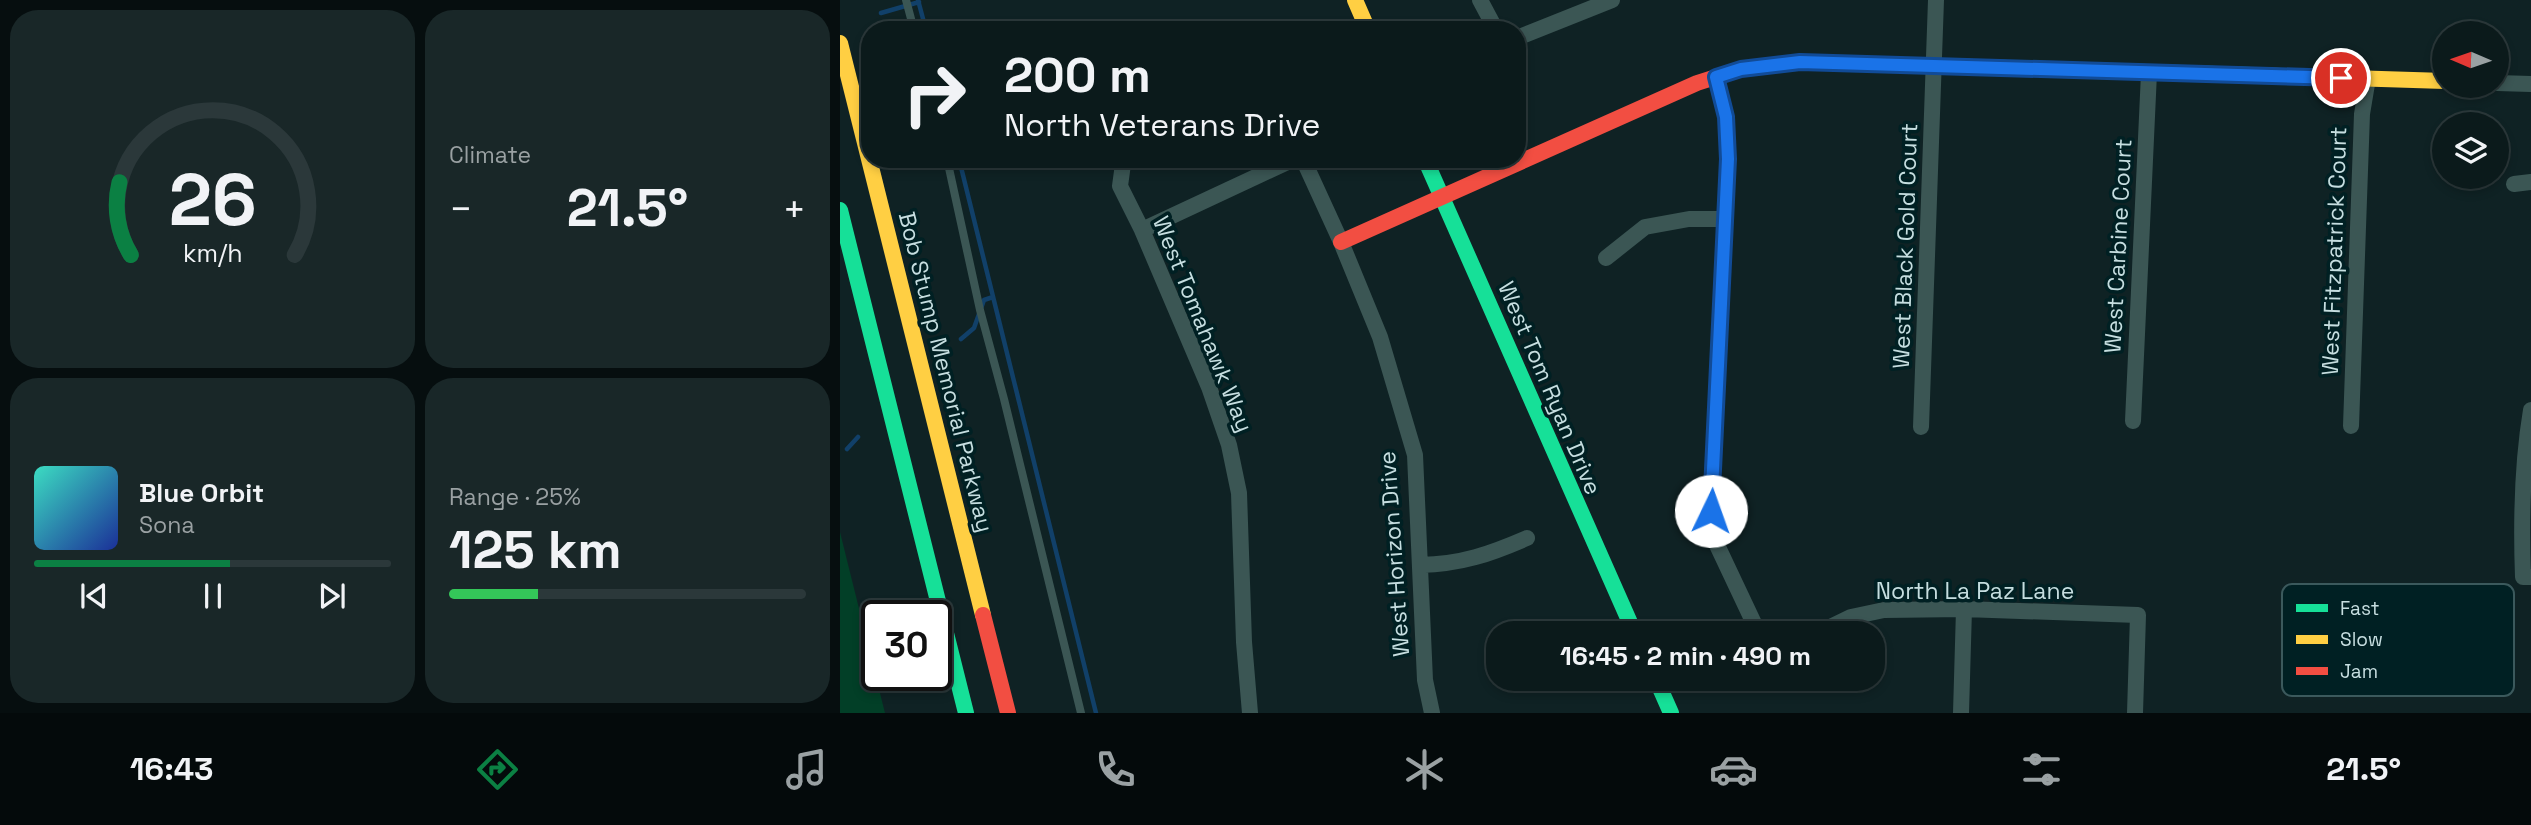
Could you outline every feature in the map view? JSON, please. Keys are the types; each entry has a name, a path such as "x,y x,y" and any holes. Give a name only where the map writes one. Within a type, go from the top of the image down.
{"main road":[{"path":"1355,0 1364,21"},
{"name":"Bob Stump Memorial Parkway","path":"840,43 861,127"},
{"path":"1526,157 1697,82 1741,69 1800,62 2432,80"},
{"name":"Bob Stump Memorial Parkway","path":"871,168 1008,713"},
{"name":"West Tom Ryan Drive","path":"1429,168 1629,621"},
{"path":"1341,242 1502,168"},
{"path":"840,210 966,713"},
{"path":"1661,691 1671,713"}],"street":[{"path":"1480,0 1491,21"},
{"path":"1526,34 1612,0"},
{"name":"West Black Gold Court","path":"1921,427 1936,0"},
{"name":"West Carbine Court","path":"2133,421 2149,72"},
{"path":"1716,77 1726,117 1728,159 1711,511 1717,545 1753,621"},
{"name":"West Fitzpatrick Court","path":"2351,426 2362,114 2368,78"},
{"path":"2510,83 2531,84"},
{"name":"West Tomahawk Way","path":"1123,168 1121,186 1209,387 1228,445 1239,493 1244,642 1250,713"},
{"path":"1142,230 1275,168"},
{"name":"West Horizon Drive","path":"1307,168 1380,337 1415,455 1425,680 1432,713"},
{"path":"2514,184 2531,181"},
{"path":"1606,258 1645,227 1689,219 1724,219"},
{"path":"2527,577 2527,436 2531,410"},
{"path":"1420,565 1450,564 1488,555 1527,538"},
{"path":"1961,713 1964,609"},
{"name":"North La Paz Lane","path":"1843,621 1884,610 1964,609 2138,615 2135,713"}],"lane":[{"path":"906,0 912,21"},
{"path":"949,168 980,310 1081,713"}],"green space":[{"path":"840,532 861,616 861,691 880,691 885,713 840,713"}],"waterway":[{"path":"918,0 924,21"},
{"path":"881,13 919,2"},
{"path":"961,168 1096,713"},
{"path":"961,339 974,328 984,300 993,297"},
{"path":"847,449 858,437"}],"traffic: fast":[{"path":"1767,66 1800,62 2251,75"},
{"path":"1429,168 1629,621"},
{"path":"840,210 966,713"},
{"path":"1661,691 1671,713"}],"traffic: slow":[{"path":"1355,0 1364,21"},
{"path":"840,43 861,127"},
{"path":"2251,75 2432,81"},
{"path":"871,168 983,615"}],"traffic: jam":[{"path":"1526,159 1697,83 1741,69 1767,66"},
{"path":"1341,242 1507,168"},
{"path":"983,615 1008,713"}],"route":[{"path":"1711,511 1728,159 1726,117 1716,77 1741,69 1800,62 2341,78"}]}
